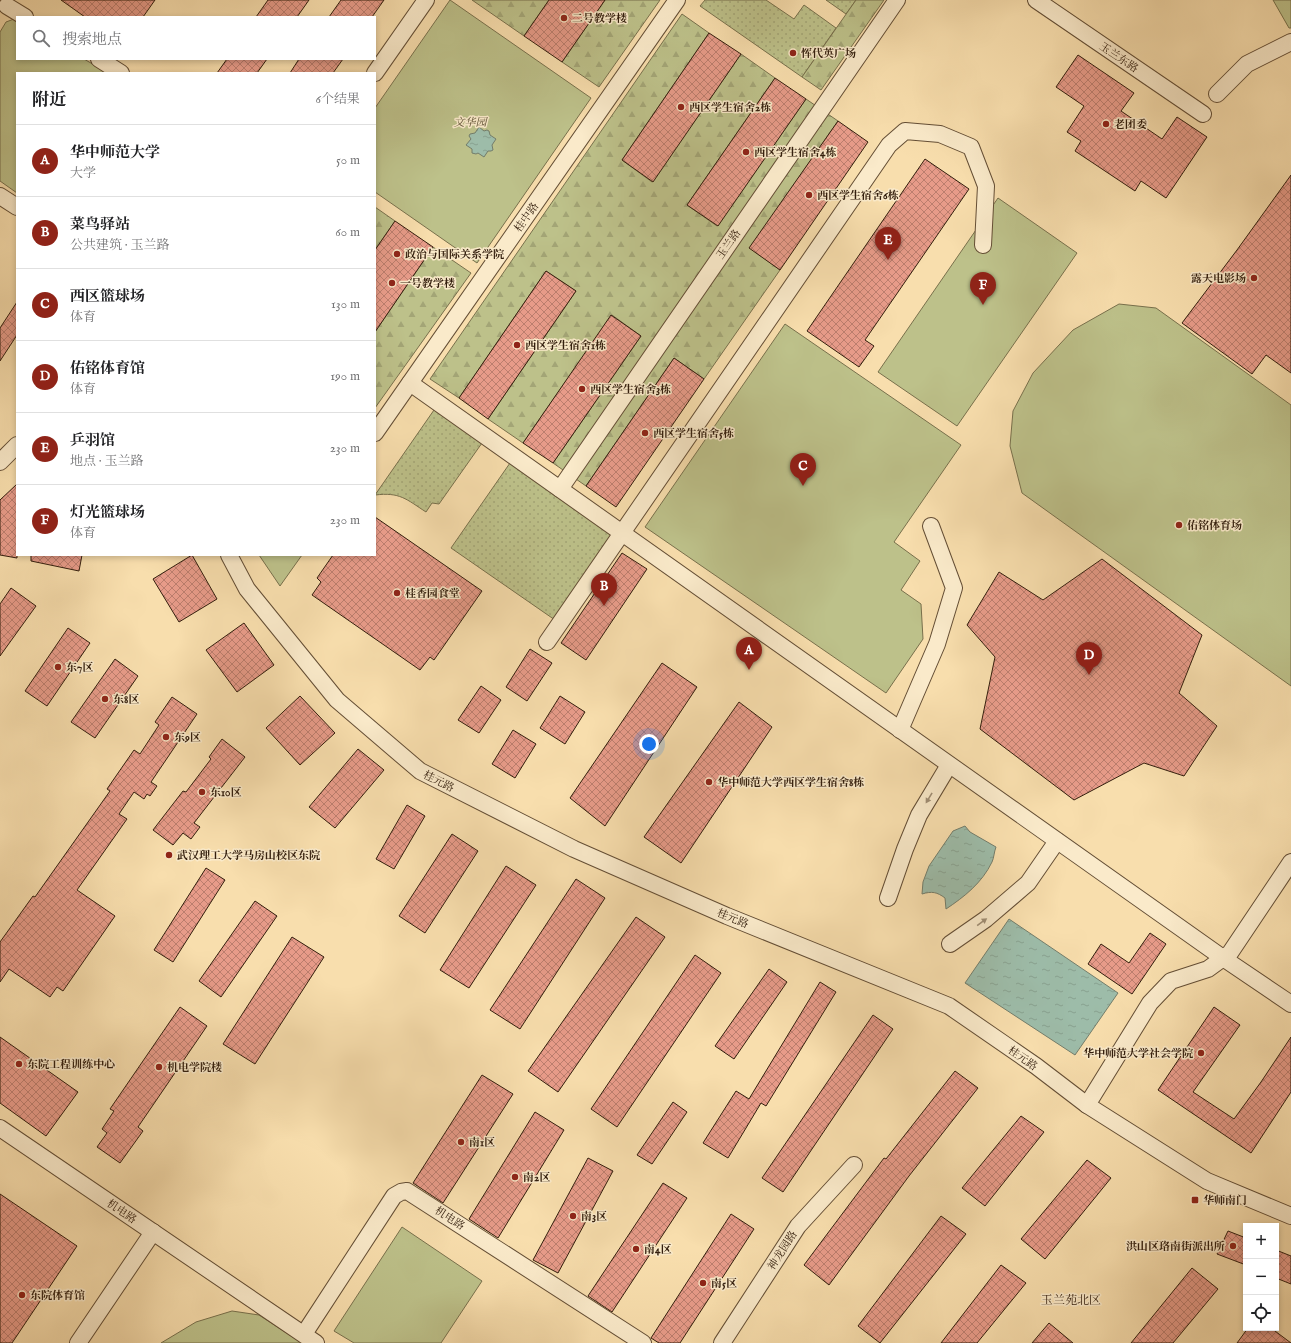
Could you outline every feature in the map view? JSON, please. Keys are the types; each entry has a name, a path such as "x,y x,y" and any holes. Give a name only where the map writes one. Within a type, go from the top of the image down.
{"street":[{"path":"376,72 426,0"},
{"name":"桂中路","path":"376,432 677,0"},
{"name":"玉兰路","path":"560,489 897,0"},
{"name":"玉兰东路","path":"1043,2 1203,114"},
{"path":"6,7 23,16"},
{"path":"1217,94 1247,64 1291,42"},
{"path":"101,60 119,72"},
{"path":"547,642 889,145 905,131 940,134 971,147 986,186 983,245"},
{"path":"0,196 16,206"},
{"path":"410,383 949,765 1223,958 1291,1004"},
{"path":"0,462 16,446"},
{"path":"900,730 937,644 954,588 931,526"},
{"name":"桂元路","path":"230,556 247,589 337,700 420,771 574,849 727,916 949,1006 1036,1066 1087,1105 1207,1181 1291,1216"},
{"path":"888,898 905,849 919,815 949,765"},
{"path":"950,944 986,919 1028,883 1057,841"},
{"path":"1087,1105 1150,1003 1171,981 1208,969 1230,953 1291,862"},
{"name":"机电路","path":"0,1128 310,1339 394,1196 401,1192 408,1191 643,1343"},
{"name":"神龙园路","path":"722,1343 798,1226 854,1165"},
{"path":"78,1343 153,1232"}],"green space":[{"name":"文华园","path":"450,0 591,98 477,263 376,193 376,107"},
{"path":"472,0 549,0 524,36"},
{"path":"605,0 660,0 599,87 562,62"},
{"name":"恽代英广场","path":"705,0 766,0 794,19 804,5 836,28 802,77 700,6"},
{"path":"826,0 856,0 846,14"},
{"path":"856,0 884,0 821,90 802,77"},
{"path":"1273,0 1291,0 1291,28 1289,28"},
{"path":"682,14 709,33 622,160 652,182 741,54 775,78 687,205 717,226 806,99 838,121 750,248 780,270 704,379 674,358 586,486 553,463 641,336 612,315 523,443 488,419 576,291 546,271 459,398 430,379"},
{"path":"14,19 16,20 16,60 86,60 106,72 16,72 16,192 0,181 0,32 6,22"},
{"path":"998,198 1077,253 957,426 878,372"},
{"path":"376,208 395,221 376,249"},
{"path":"433,247 471,273 376,407 376,331"},
{"name":"佑铭体育场","path":"1119,304 1156,308 1291,405 1291,686 1022,493 1010,446 1013,411 1033,373 1073,330"},
{"path":"785,324 961,445 894,542 920,561 901,590 921,604 923,639 886,693 645,527"},
{"path":"434,410 482,443 439,504 432,503 426,512 408,500 397,496 384,494 376,495"},
{"path":"510,463 614,535 555,620 451,548"},
{"path":"260,556 301,556 280,586"},
{"path":"402,1227 482,1281 441,1343 354,1343 334,1331"},
{"path":"232,1311 259,1315 302,1343 161,1343 196,1322"}],"water":[{"path":"479,127 484,131 489,131 490,135 496,139 492,145 493,150 488,151 484,157 478,153 472,153 472,149 466,145 471,139 469,136 470,134 475,133"},
{"path":"965,826 970,832 996,847 992,862 983,877 966,894 946,909 945,898 942,896 937,893 922,894 923,882 929,866 953,831"},
{"path":"1009,919 1118,993 1075,1055 965,983"}],"building":[{"path":"61,0 155,0 144,16 84,16"},
{"path":"268,0 309,0 298,16 257,16"},
{"path":"341,0 384,0 373,16 330,16"},
{"name":"二号教学楼","path":"549,0 605,0 562,62 524,36"},
{"name":"西区学生宿舍2栋","path":"709,33 741,54 653,182 622,160"},
{"name":"老团委","path":"1078,55 1134,93 1121,111 1162,139 1177,117 1207,137 1166,198 1141,181 1135,191 1075,151 1081,141 1067,132 1084,106 1056,87"},
{"path":"226,60 266,60 258,72 218,72"},
{"path":"298,60 342,60 334,72 291,72"},
{"name":"西区学生宿舍4栋","path":"775,78 806,99 718,226 687,205"},
{"name":"西区学生宿舍6栋","path":"838,121 868,142 780,270 749,248"},
{"path":"925,159 969,189 865,340 874,346 859,367 807,331"},
{"name":"露天电影场","path":"1291,175 1291,373 1266,355 1252,374 1182,323"},
{"name":"一号教学楼","path":"395,221 433,247 376,331 376,249"},
{"name":"西区学生宿舍1栋","path":"546,271 576,291 488,419 459,398"},
{"path":"16,304 16,337 0,361 0,328"},
{"name":"西区学生宿舍3栋","path":"611,315 641,336 553,463 523,443"},
{"name":"西区学生宿舍5栋","path":"674,358 704,379 616,507 586,486"},
{"path":"16,485 17,558 0,555 0,500"},
{"name":"桂香园食堂","path":"376,518 482,591 434,660 430,657 420,670 312,595 321,582 317,578 332,556 376,556"},
{"path":"622,553 647,569 586,660 561,643"},
{"path":"31,556 82,556 79,571 31,561"},
{"path":"193,556 217,599 179,622 153,579"},
{"path":"1102,559 1202,635 1179,693 1217,726 1184,776 1144,763 1074,800 980,729 995,657 967,625 999,572 1043,600"},
{"path":"11,588 36,606 0,656 0,604"},
{"path":"244,623 274,665 237,692 206,650"},
{"name":"东7区","path":"68,628 90,643 47,706 25,691"},
{"path":"530,649 552,663 527,701 506,687"},
{"name":"东8区","path":"115,659 138,676 95,738 71,722"},
{"path":"662,663 697,687 605,826 570,798"},
{"path":"481,686 501,700 479,733 458,720"},
{"path":"300,696 335,733 300,765 266,728"},
{"path":"560,696 585,712 565,744 540,728"},
{"path":"172,697 197,714 151,782 157,786 150,796 147,794 144,799 134,792 119,814 127,819 77,890 115,916 63,991 57,987 50,997 9,969 0,982 0,942 33,896 35,897 110,791 107,789 134,750 140,754 159,725 155,722"},
{"name":"华中师范大学西区学生宿舍8栋","path":"739,702 772,727 681,863 644,837"},
{"path":"513,730 536,744 515,778 492,764"},
{"name":"东10区","path":"222,739 245,757 194,823 200,827 191,839 183,833 173,845 153,830 183,791 186,792 211,759 209,757"},
{"path":"358,749 384,770 335,828 309,807"},
{"path":"407,805 425,816 394,869 376,859"},
{"path":"452,834 478,851 425,933 399,916"},
{"path":"506,866 536,885 469,988 440,970"},
{"path":"206,868 225,880 173,962 154,950"},
{"path":"576,879 605,898 520,1029 490,1010"},
{"path":"255,901 277,916 221,997 199,981"},
{"path":"636,917 665,937 558,1092 528,1071"},
{"path":"1150,933 1166,944 1132,994 1088,964 1101,944 1129,963"},
{"path":"292,937 324,957 255,1064 223,1044"},
{"path":"695,955 721,973 617,1127 591,1109"},
{"path":"769,969 787,982 734,1059 715,1046"},
{"path":"820,982 836,992 766,1106 761,1103 728,1158 703,1143 736,1091 749,1099"},
{"name":"机电学院楼","path":"180,1007 207,1026 138,1127 143,1131 120,1163 97,1147 107,1133 102,1129 114,1111 110,1109"},
{"name":"华中师范大学社会学院","path":"1214,1007 1240,1025 1193,1092 1234,1119 1291,1037 1291,1092 1251,1153 1158,1090"},
{"path":"873,1015 893,1029 783,1192 762,1178"},
{"name":"东院工程训练中心","path":"0,1037 78,1092 46,1136 0,1103"},
{"path":"955,1071 978,1088 909,1176 829,1285 804,1265 884,1158 886,1159"},
{"name":"南1区","path":"482,1075 513,1094 443,1203 413,1183"},
{"path":"673,1102 687,1112 652,1164 637,1155"},
{"name":"南2区","path":"535,1112 564,1130 498,1238 469,1219"},
{"path":"1021,1116 1044,1132 985,1206 962,1188"},
{"name":"南3区","path":"588,1158 613,1171 558,1273 533,1260"},
{"path":"1087,1160 1111,1178 1045,1259 1021,1239"},
{"name":"南4区","path":"663,1183 687,1198 612,1312 588,1296"},
{"name":"东院体育馆","path":"0,1194 77,1246 12,1343 0,1343"},
{"name":"南5区","path":"731,1214 754,1229 680,1343 659,1343 651,1338"},
{"path":"941,1216 966,1234 880,1343 858,1326"},
{"name":"洪山区珞南街派出所","path":"1228,1231 1243,1237 1243,1264 1217,1254"},
{"path":"1279,1251 1291,1256 1291,1284 1279,1279"},
{"path":"1001,1265 1026,1283 977,1343 941,1343"},
{"path":"1192,1268 1218,1289 1173,1343 1131,1343"},
{"path":"1049,1323 1073,1343 1032,1343"},
{"path":"1246,1331 1275,1331 1291,1343 1237,1343"}],"place":[{"name":"二号教学楼","path":"564,18"},
{"name":"恽代英广场","path":"793,53"},
{"name":"西区学生宿舍2栋","path":"681,107"},
{"name":"老团委","path":"1106,124"},
{"name":"西区学生宿舍4栋","path":"746,152"},
{"name":"西区学生宿舍6栋","path":"809,195"},
{"name":"政治与国际关系学院","path":"397,254"},
{"name":"乒羽馆","path":"888,260"},
{"name":"露天电影场","path":"1254,278"},
{"name":"一号教学楼","path":"392,283"},
{"name":"灯光篮球场","path":"983,305"},
{"name":"西区学生宿舍1栋","path":"517,345"},
{"name":"西区学生宿舍3栋","path":"582,389"},
{"name":"西区学生宿舍5栋","path":"645,433"},
{"name":"西区篮球场","path":"803,486"},
{"name":"佑铭体育场","path":"1179,525"},
{"name":"桂香园食堂","path":"397,593"},
{"name":"菜鸟驿站","path":"604,606"},
{"name":"东7区","path":"58,667"},
{"name":"华中师范大学","path":"749,670"},
{"name":"佑铭体育馆","path":"1089,675"},
{"name":"东8区","path":"105,699"},
{"name":"东9区","path":"166,737"},
{"name":"华中师范大学西区学生宿舍8栋","path":"709,782"},
{"name":"东10区","path":"202,792"},
{"name":"武汉理工大学马房山校区东院","path":"169,855"},
{"name":"华中师范大学社会学院","path":"1201,1053"},
{"name":"东院工程训练中心","path":"19,1064"},
{"name":"机电学院楼","path":"159,1067"},
{"name":"南1区","path":"461,1142"},
{"name":"南2区","path":"515,1177"},
{"name":"华师南门","path":"1195,1200"},
{"name":"南3区","path":"573,1216"},
{"name":"洪山区珞南街派出所","path":"1233,1246"},
{"name":"南4区","path":"636,1249"},
{"name":"南5区","path":"703,1283"},
{"name":"东院体育馆","path":"22,1295"}],"district":[{"name":"玉兰苑北区","path":"1071,1300"}]}
